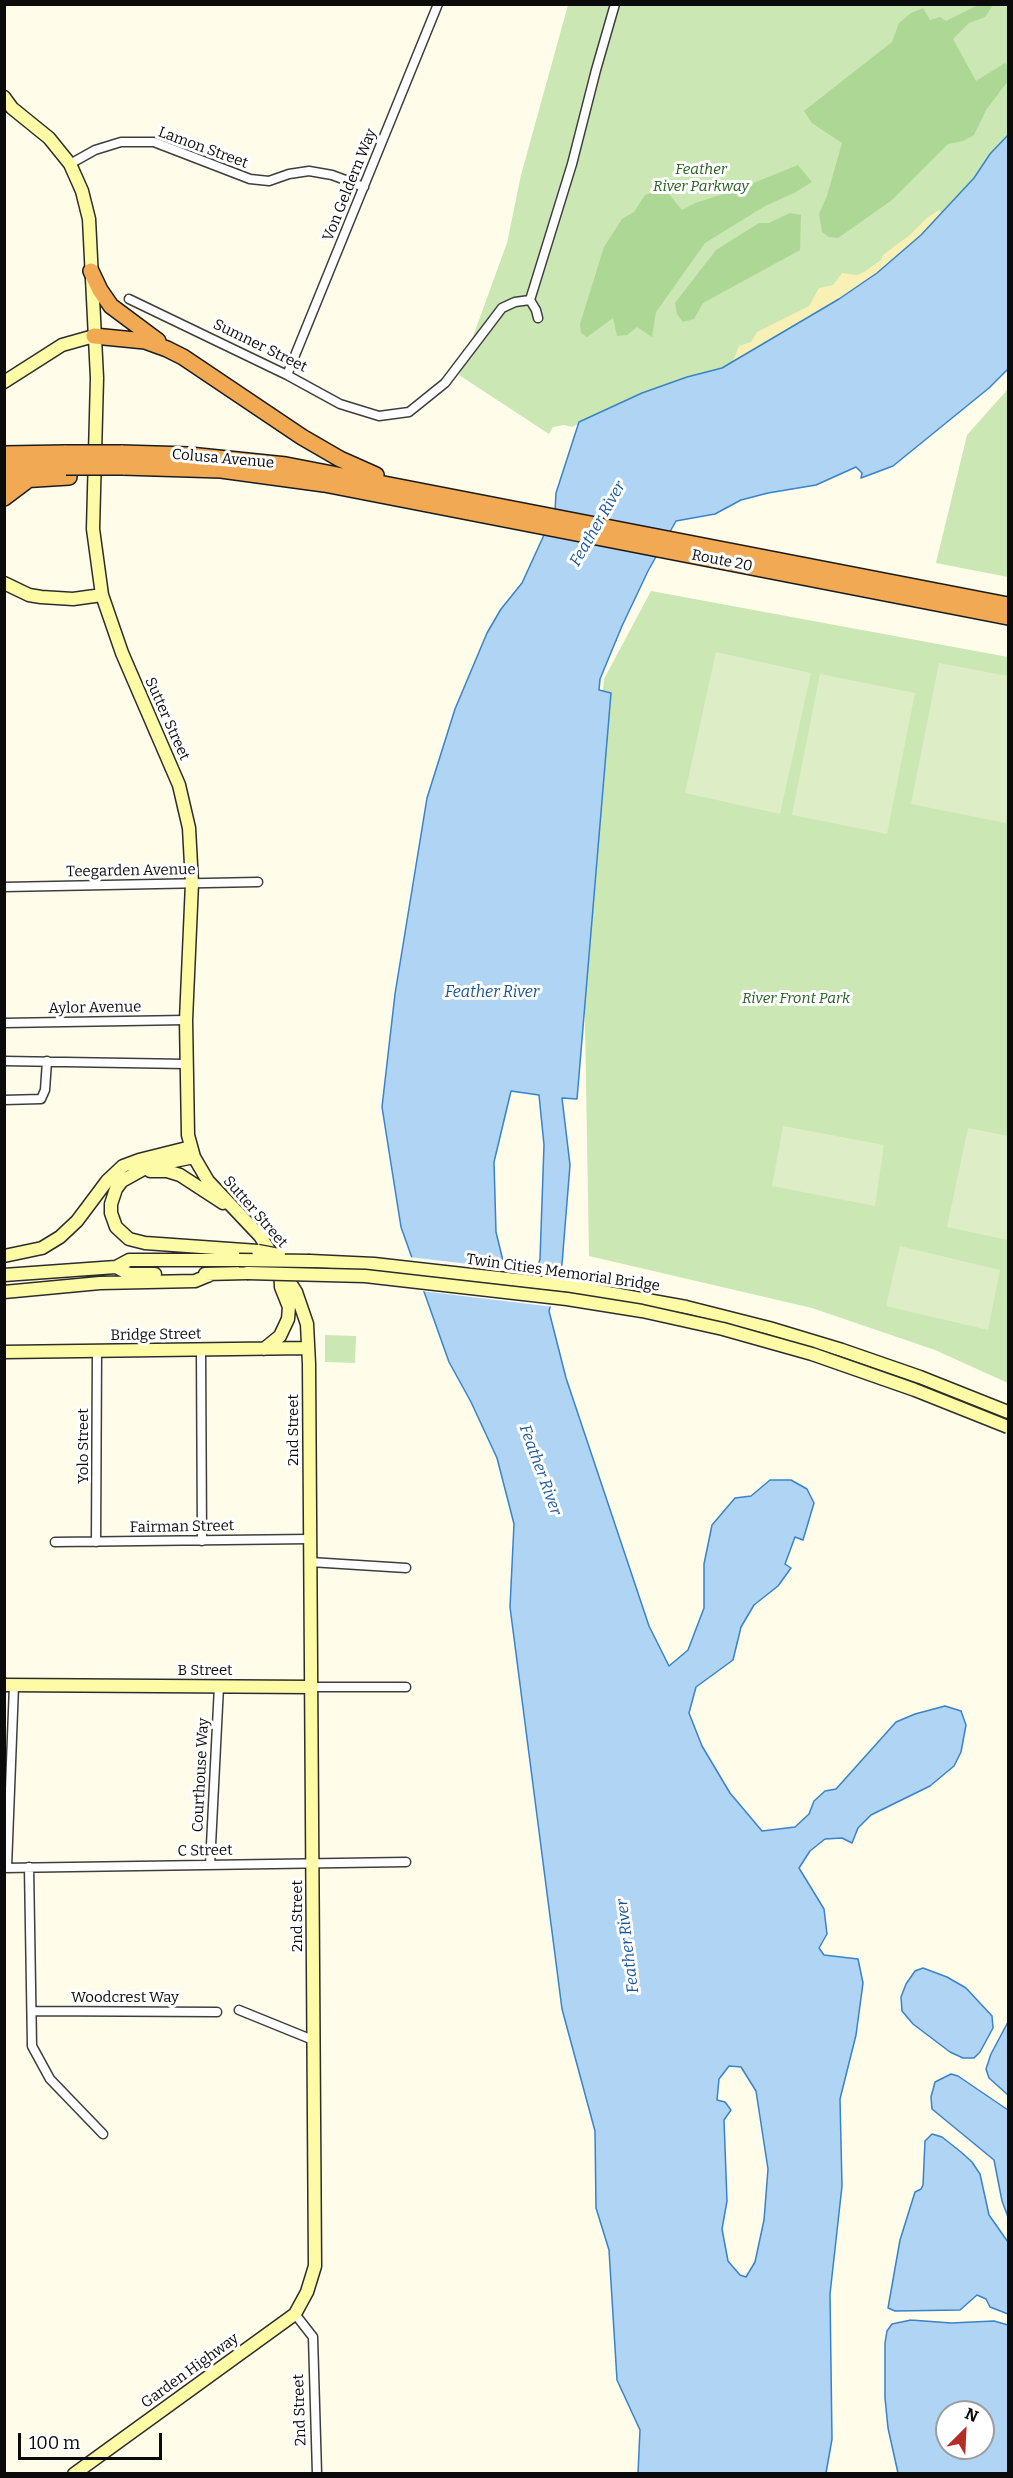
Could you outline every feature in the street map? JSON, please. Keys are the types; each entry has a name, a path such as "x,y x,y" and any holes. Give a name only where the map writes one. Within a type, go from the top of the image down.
{"highway":[{"path":"91,271 111,306 167,349 321,448 368,471 419,490"},
{"path":"94,336 145,341 167,349"},
{"name":"Colusa Avenue","path":"4,454 67,466"},
{"name":"Colusa Avenue","path":"123,465 189,455 264,462 419,490 437,500"},
{"name":"Colusa Avenue","path":"4,467 123,465 192,468 437,500"},
{"path":"4,481 30,479 67,466"},
{"path":"4,498 30,479"},
{"name":"Route 20","path":"437,500 1008,605"},
{"name":"Route 20","path":"437,500 1008,617"}],"main road":[{"name":"Sutter Street","path":"4,97 12,108 49,138 70,164 82,191 88,219 98,433 93,529 102,595 122,653 179,785 189,828 192,883 186,1020 186,1121 192,1152 213,1188 260,1236 279,1263 303,1307 308,1348"},
{"path":"4,382 62,345 94,336"},
{"path":"4,584 29,595 41,597 73,598 102,595"},
{"path":"192,1152 127,1176 114,1192 111,1210 119,1231 129,1239 140,1242 258,1251 310,1261"},
{"path":"4,1256 42,1248 60,1238 111,1177 123,1167 139,1160 192,1152"},
{"path":"143,1169 167,1171 180,1175 205,1194 236,1211"},
{"name":"Twin Cities Memorial Bridge","path":"116,1267 129,1260 310,1261 374,1264 569,1286 686,1307 769,1328 920,1377 1008,1412"},
{"path":"264,1349 280,1336 289,1315 288,1303 281,1287 279,1263"},
{"path":"4,1275 116,1267 129,1274 212,1274"},
{"path":"4,1292 100,1283 195,1281 212,1274"},
{"name":"Twin Cities Memorial Bridge","path":"212,1274 375,1277 567,1299 652,1313 723,1329 812,1354 915,1390 1008,1427"},
{"name":"Bridge Street","path":"4,1352 308,1348"},
{"name":"2nd Street","path":"295,2314 307,2292 315,2266 308,1348"},
{"name":"B Street","path":"9,1685 312,1687"},
{"name":"Garden Highway","path":"74,2474 295,2314"}],"street":[{"name":"Von Geldern Way","path":"287,375 438,4"},
{"path":"538,318 530,300 572,164 615,4"},
{"name":"Lamon Street","path":"70,164 95,150 121,142 154,142 250,179 269,181 309,171 332,175 364,187"},
{"name":"Sumner Street","path":"129,299 287,375 340,404 379,416 409,412 446,383 502,308 514,302 530,300"},
{"name":"Teegarden Avenue","path":"4,887 258,882"},
{"name":"Aylor Avenue","path":"4,1023 186,1020"},
{"path":"4,1061 186,1064"},
{"path":"4,1100 41,1099 45,1090 47,1061"},
{"path":"201,1349 202,1541"},
{"name":"Yolo Street","path":"96,1542 97,1350"},
{"name":"Fairman Street","path":"55,1542 310,1539"},
{"path":"310,1562 406,1568"},
{"path":"6,1868 9,1685"},
{"name":"Courthouse Way","path":"210,1865 219,1686"},
{"name":"B Street","path":"312,1687 406,1687"},
{"name":"C Street","path":"6,1868 406,1862"},
{"path":"29,1867 32,2046 50,2079 103,2134"},
{"path":"239,2010 313,2040"},
{"name":"Woodcrest Way","path":"32,2011 217,2012"},
{"name":"2nd Street","path":"295,2314 313,2337 317,2474"}],"green space":[{"name":"Feather River Parkway","path":"568,5 1008,5 1008,134 990,154 974,178 921,235 839,299 722,368 687,377 642,393 572,427 564,425 553,427 549,434 459,375 507,243 521,175"},
{"path":"978,5 993,5 985,17 969,23 953,39 976,81 1005,63 1008,67 1008,81 986,110 974,135 963,141 948,144 892,200 838,238 829,237 822,232 819,214 827,196 842,143 812,123 804,111 892,42 899,23 911,13 923,8 930,20 940,17 946,21"},
{"path":"798,165 812,182 765,206 705,243 656,312 652,337 637,327 627,335 617,336 613,318 587,337 581,333 580,324 604,247 622,219 634,212 645,195 654,192 669,194 682,210 695,203 736,190"},
{"path":"790,213 801,215 800,250 703,303 694,319 683,322 677,314 675,303 716,250 759,223 769,223"},
{"path":"1008,389 1008,577 936,563 967,435"},
{"name":"River Front Park","path":"651,591 1008,657 1008,1383 935,1350 812,1308 589,1256 583,904 604,679"},
{"path":"716,652 811,673 780,814 685,793"},
{"path":"939,663 1008,676 1008,813 1006,823 911,804"},
{"path":"820,674 915,693 887,834 792,815"},
{"path":"783,1126 884,1145 875,1206 772,1186"},
{"path":"968,1128 1008,1136 1008,1240 947,1227"},
{"path":"900,1246 1000,1270 988,1330 886,1306"},
{"path":"325,1335 356,1336 355,1363 325,1362"}],"sand":[{"path":"939,210 942,213 921,235 877,273 839,299 733,361 739,346 751,342 757,332 809,306 819,288 833,285 842,273 857,275 864,272"}],"water":[{"name":"Feather River","path":"1008,135 1008,369 989,388 893,466 861,478 862,473 856,467 816,485 768,493 741,500 715,514 676,521 648,571 600,679 599,690 611,693 577,1099 562,1098 570,1165 562,1264 549,1311 566,1378 649,1626 669,1666 688,1650 704,1608 704,1564 712,1525 735,1498 751,1496 770,1480 791,1480 807,1489 814,1503 803,1540 795,1537 785,1564 791,1568 778,1586 754,1605 741,1627 733,1660 696,1687 689,1713 702,1746 730,1793 762,1831 795,1827 809,1814 814,1801 825,1791 836,1789 896,1722 945,1706 961,1711 966,1725 961,1752 954,1766 930,1786 871,1815 858,1828 852,1843 842,1838 825,1839 810,1851 799,1868 824,1909 827,1934 819,1948 824,1955 858,1959 863,1983 856,2035 840,2099 842,2186 830,2294 832,2439 826,2473 638,2473 640,2430 617,2380 609,2250 596,2208 595,2131 562,2009 510,1607 514,1524 497,1458 449,1362 401,1227 382,1107 395,994 427,798 455,709 487,633 501,609 522,583 555,511 556,493 579,422 642,393 687,377 722,368 839,299 877,273 921,235 974,178 990,154","holes":["511,1091 539,1095 544,1145 540,1259 534,1281 517,1283 504,1265 496,1232 494,1162","729,2066 741,2067 756,2091 768,2169 764,2220 755,2262 746,2277 740,2275 728,2261 722,2229 727,2201 724,2120 731,2110 725,2102 717,2100 719,2079"]},
{"path":"923,1968 947,1977 966,1988 992,2016 993,2028 980,2052 974,2058 963,2058 950,2052 913,2024 902,2011 901,1997 906,1984 915,1971"},
{"path":"1008,2022 1008,2095 989,2078 986,2069 991,2054"},
{"path":"951,2074 958,2076 1008,2110 1008,2217 1002,2201 994,2160 932,2109 931,2097 935,2082"},
{"path":"932,2134 942,2137 961,2152 980,2174 989,2215 1008,2242 1008,2314 990,2307 986,2299 977,2295 960,2310 895,2311 888,2308 900,2240 915,2192 923,2185 925,2141"},
{"path":"911,2320 951,2323 994,2321 1008,2325 1008,2473 898,2473 888,2428 885,2398 887,2331 892,2324"}],"pier":[{"path":"409,1257 486,1266 489,1261 494,1262 496,1266 510,1268 519,1281 532,1279 534,1271 563,1274 554,1307 421,1291"}]}
